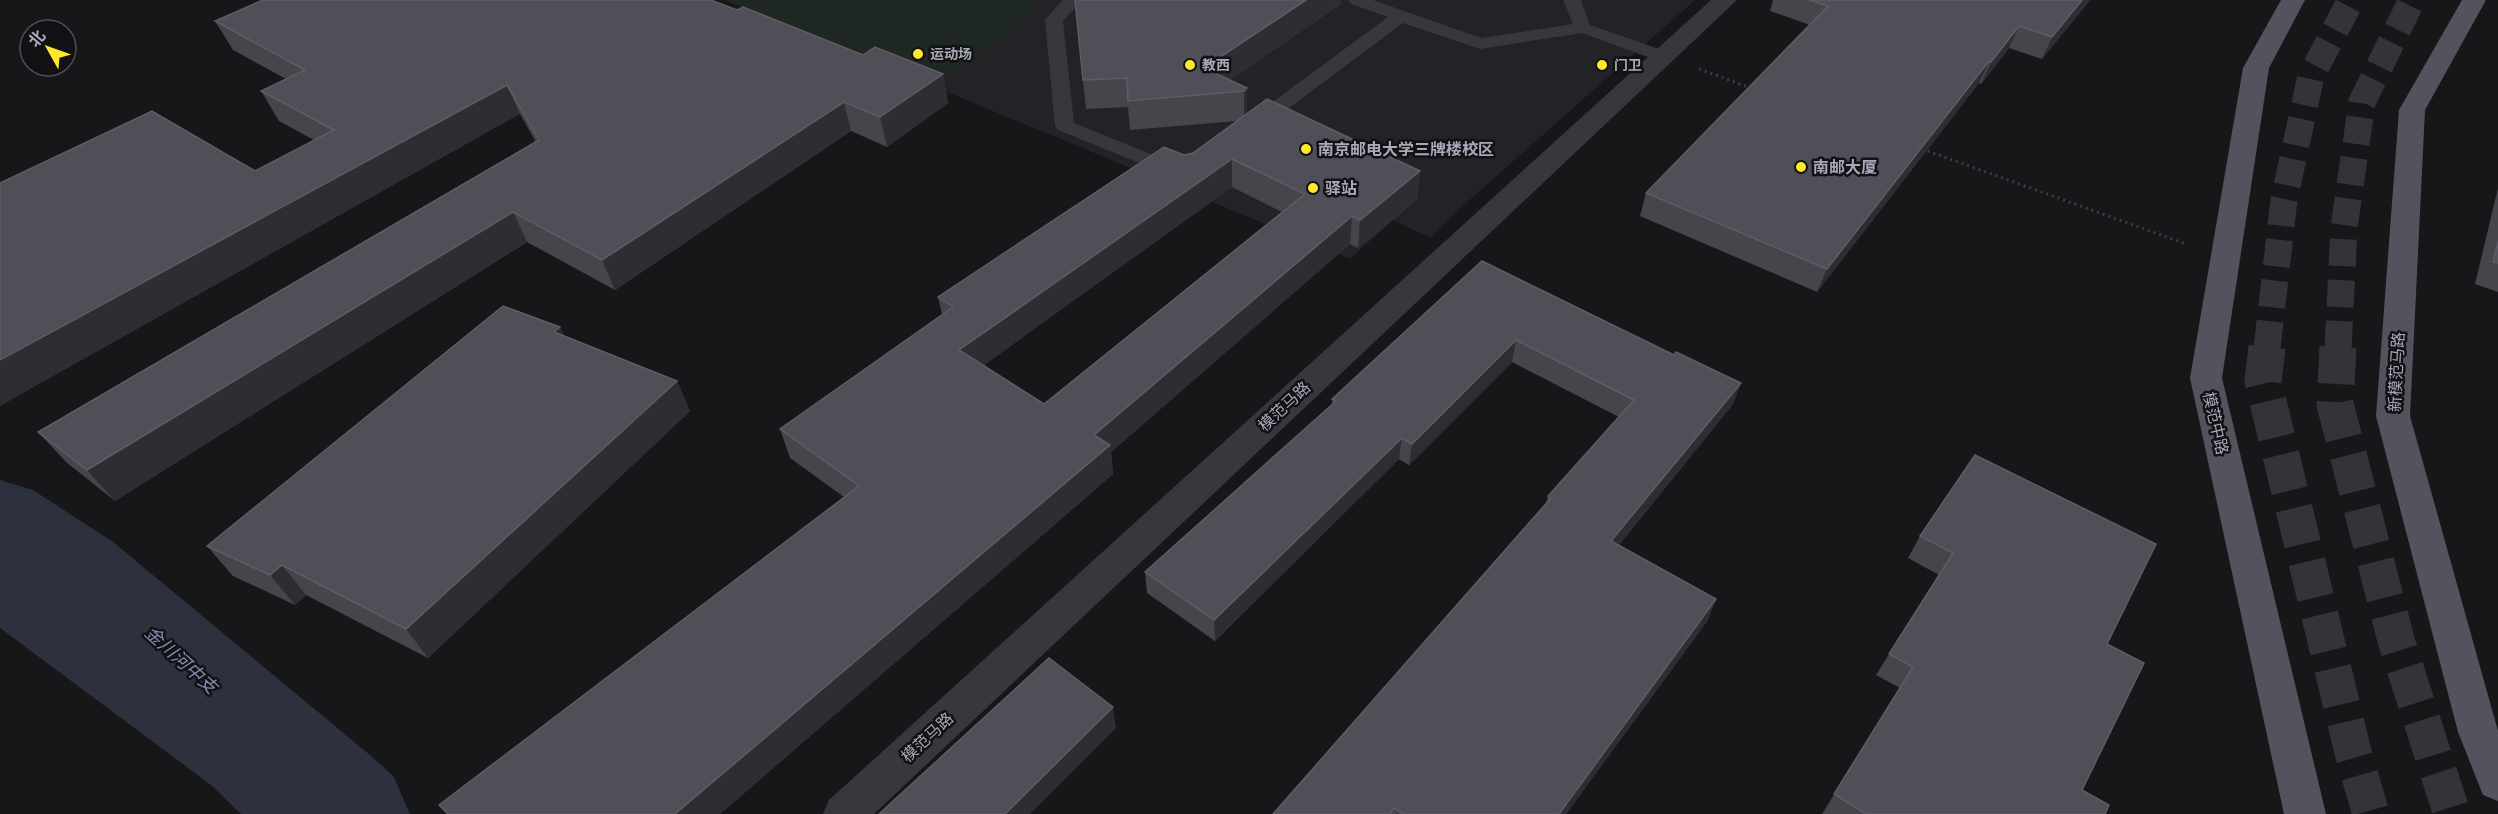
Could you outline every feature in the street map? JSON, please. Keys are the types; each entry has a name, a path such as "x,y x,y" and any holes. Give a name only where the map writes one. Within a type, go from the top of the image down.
{"main road":[{"name":"模范中路","path":"2293,0 2256,68 2206,378 2305,814"},
{"name":"新模范马路","path":"2474,0 2412,110 2393,416 2460,670 2478,732 2498,782"}],"street":[{"name":"模范马路","path":"844,814 1725,0"}],"lane":[{"path":"1073,0 1054,20 1065,126 1186,175 1196,168"},
{"path":"1357,0 1480,44 1583,28 1662,56"},
{"path":"1572,0 1583,28"},
{"path":"1242,134 1401,16"}],"path":[{"path":"1662,56 1751,88"},
{"path":"1920,149 2225,258"}],"shaded area":[{"name":"南京邮电大学三牌楼校区","path":"725,0 1695,0 1456,212 1430,238 1393,220 1350,259"},
{"name":"运动场","path":"725,0 1038,0 1028,22 933,85"}],"water":[{"path":"0,517 317,741 398,814 241,814 211,785 0,628"}],"building":[{"path":"263,0 711,0 737,10 743,7 863,55 875,47 943,74 880,117 844,102 602,260 513,212 87,470 38,432 539,140 507,85 0,360 0,183 152,111 255,171 334,130 261,91 305,70 215,21"},
{"name":"教西","path":"1075,0 1306,0 1204,68 1247,88 1244,91 1128,101 1127,78 1083,80"},
{"path":"1809,0 2082,0 2052,37 2019,26 1991,62 1989,61 1827,269 1646,193 1828,6"},
{"path":"1267,99 1420,171 1360,220 1352,216 1094,435 1110,445 675,814 448,814 439,805 859,486 780,429 953,307 938,297 1164,147 1184,155 1193,153","holes":["1232,159 1305,194 1044,404 959,350"]},
{"path":"2498,242 2498,263 2493,262"},
{"path":"1482,261 1674,355 1676,352 1741,383 1611,541 1716,599 1559,814 1403,814 1394,808 1390,814 1273,814 1551,498 1548,496 1634,400 1516,340 1412,444 1402,438 1214,620 1145,572 1336,401 1332,399"},
{"path":"503,306 560,327 554,332 677,381 406,629 282,565 270,575 207,546"},
{"path":"1975,455 2156,544 2107,644 2144,663 2082,790 2109,805 2105,814 1866,814 1834,794 1913,667 1889,654 1953,553 1920,536"},
{"path":"1049,658 1113,707 1005,814 879,814"}],"waterway":[{"name":"金川河中支","path":"0,516 79,569 331,791 354,814"}],"tunnel":[{"path":"2267,348 2284,200 2311,76 2351,0"},
{"path":"2338,348 2344,228 2362,102 2412,0"},
{"path":"2267,347 2263,381 2353,752 2371,814"},
{"path":"2338,347 2335,404 2396,640 2452,814"}],"place":[{"name":"运动场","path":"918,54"},
{"name":"教西","path":"1190,65"},
{"name":"门卫","path":"1602,65"},
{"name":"南京邮电大学三牌楼校区","path":"1306,149"},
{"name":"南邮大厦","path":"1801,167"},
{"name":"驿站","path":"1313,188"}]}
